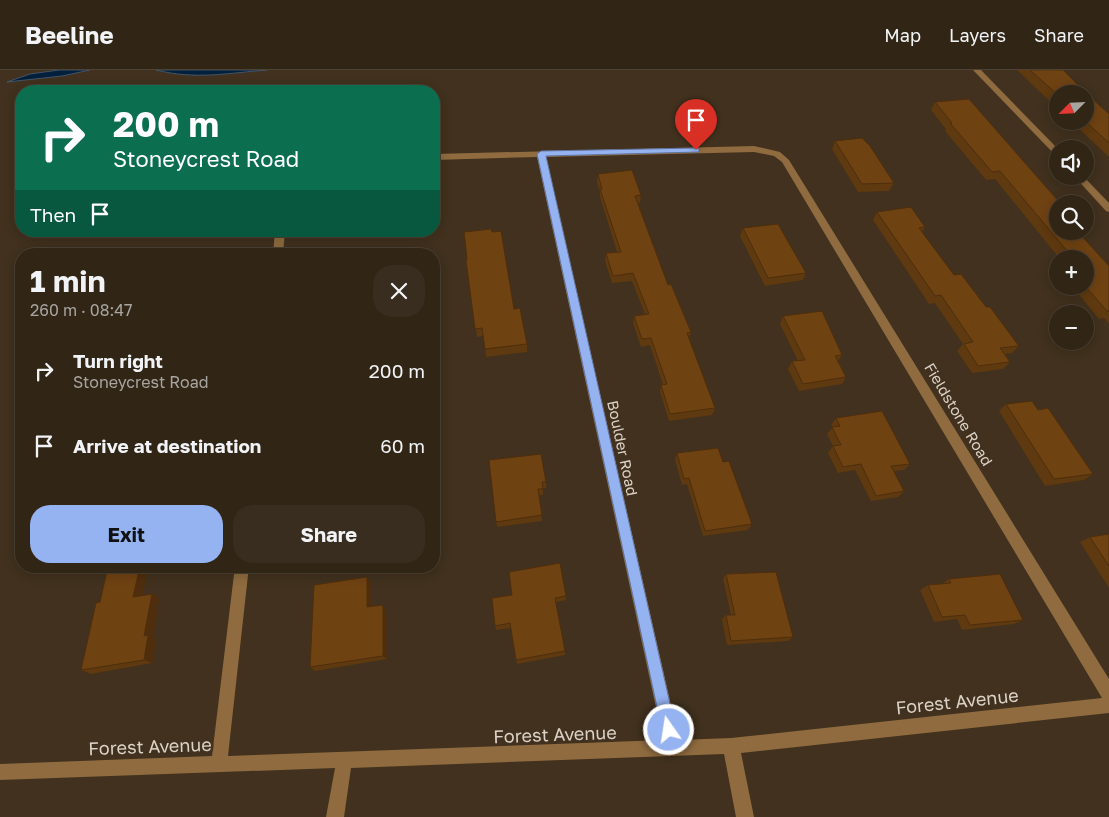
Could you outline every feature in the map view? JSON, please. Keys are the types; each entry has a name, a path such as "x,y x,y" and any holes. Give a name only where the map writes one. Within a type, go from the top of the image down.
{"street":[{"path":"977,70 1049,146"},
{"name":"Fieldstone Road","path":"541,154 754,149 777,154 792,168 1109,694"},
{"path":"440,156 541,154"},
{"name":"Boulder Road","path":"541,154 673,749"},
{"path":"1086,185 1109,210"},
{"path":"219,764 241,573"},
{"name":"Forest Avenue","path":"0,772 731,746 1109,705"},
{"path":"731,746 745,817"},
{"path":"336,817 344,761"}],"water":[{"path":"59,70 90,70 62,76 7,82 30,74"},
{"path":"156,70 267,70 185,75"}],"building":[{"path":"1030,70 1063,70 1078,85 1049,85 1049,87"},
{"path":"969,99 1053,195 1049,195 1049,229 1000,171 992,172 950,123 952,123 935,102"},
{"path":"1094,100 1109,114 1109,143 1094,129"},
{"path":"862,138 870,146 894,183 862,184 835,141"},
{"path":"632,170 641,195 635,196 668,285 671,284 691,332 687,333 715,408 670,414 661,385 667,384 651,338 642,339 634,316 649,314 633,273 613,276 606,253 621,252 600,189 602,189 598,174"},
{"path":"911,207 925,227 919,228 954,275 961,274 986,307 990,307 1019,346 1000,348 1010,362 978,366 964,344 973,342 941,295 935,296 877,212"},
{"path":"778,224 806,273 768,278 743,228"},
{"path":"491,229 492,232 501,231 514,309 520,308 527,344 485,349 482,328 475,329 464,232"},
{"path":"1058,240 1085,240 1109,266 1109,311 1093,295 1094,250 1066,250"},
{"path":"822,311 842,355 835,356 846,377 803,384 792,361 805,360 783,316"},
{"path":"1032,401 1038,410 1048,408 1093,474 1054,479 1006,404"},
{"path":"882,411 910,464 891,466 904,491 876,496 861,464 843,467 833,446 841,445 832,427 840,426 836,418"},
{"path":"718,448 723,462 729,461 752,524 705,531 689,478 684,479 677,453"},
{"path":"541,454 546,482 542,482 543,489 538,489 542,515 496,522 489,460"},
{"path":"1109,534 1109,566 1090,537"},
{"path":"560,563 566,596 555,598 565,651 516,660 510,623 495,626 492,598 512,595 509,572"},
{"path":"776,572 793,637 731,641 726,615 735,615 726,574"},
{"path":"106,573 138,573 133,597 152,594 144,636 148,635 144,660 81,670 96,603 100,602"},
{"path":"1000,574 1023,620 970,625 965,615 942,617 928,585 951,583 949,579"},
{"path":"367,577 367,607 383,605 383,656 310,667 314,585"}],"route":[{"path":"669,730 541,154 696,150"}]}
